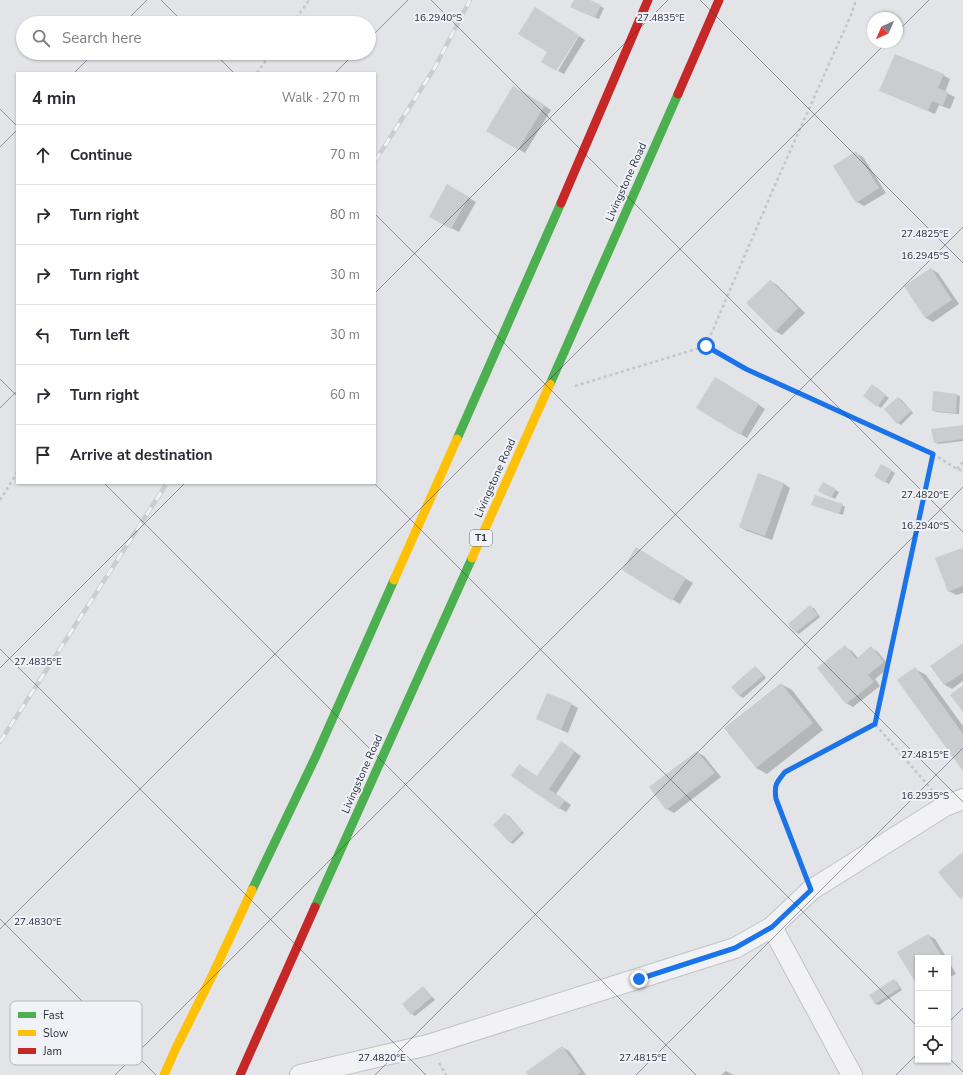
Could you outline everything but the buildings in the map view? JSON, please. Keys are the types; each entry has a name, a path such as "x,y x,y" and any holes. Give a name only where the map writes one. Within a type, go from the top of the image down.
{"main road":[{"path":"164,1075 316,756 526,284 648,0"},
{"name":"Livingstone Road","path":"240,1075 545,395 719,0"}],"street":[{"path":"300,1075 428,1045 735,948 772,927 811,890 954,802"},
{"path":"772,927 852,1075"}],"path":[{"path":"298,16 310,0"},
{"path":"706,346 778,178 851,15 856,0"},
{"path":"257,72 266,60"},
{"path":"545,395 706,346 746,369 933,454 957,469 963,471"},
{"path":"811,890 776,799 776,782 785,772 875,724 933,454"},
{"path":"957,469 963,462"},
{"path":"0,500 16,475"},
{"path":"875,724 954,802"}],"railway":[{"path":"376,159 434,69 470,0"},
{"path":"0,742 166,484"}],"traffic: fast":[{"path":"550,384 678,94"},
{"path":"457,439 561,203"},
{"path":"315,907 472,558"},
{"path":"252,890 316,756 394,580"}],"traffic: slow":[{"path":"472,558 550,384"},
{"path":"394,580 457,439"},
{"path":"164,1075 252,890"}],"traffic: jam":[{"path":"561,203 648,0"},
{"path":"678,94 719,0"},
{"path":"240,1075 315,907"}],"route":[{"path":"639,979 735,948 772,927 811,890 776,799 776,782 785,772 875,724 933,454 746,369 706,346"}]}
